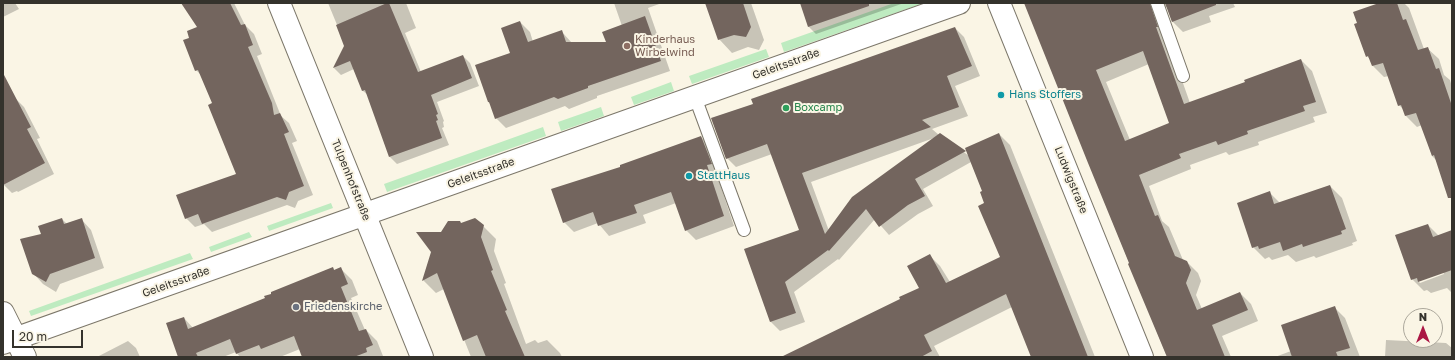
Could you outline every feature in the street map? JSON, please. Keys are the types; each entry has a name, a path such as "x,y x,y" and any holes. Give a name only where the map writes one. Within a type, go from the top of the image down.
{"street":[{"name":"Tulpenhofstraße","path":"279,3 422,357"},
{"name":"Geleitsstraße","path":"14,346 364,214 959,3"},
{"name":"Ludwigstraße","path":"1000,3 1142,357"},
{"path":"3,313 14,346"}],"lane":[{"path":"1157,3 1183,76"},
{"path":"695,97 744,230"}],"green space":[{"path":"894,3 924,3 784,52 781,43"},
{"path":"766,49 769,57 692,84 689,76"},
{"path":"671,82 674,91 634,105 631,97"},
{"path":"601,107 604,116 561,131 558,122"},
{"path":"543,127 546,136 387,192 384,184"},
{"path":"331,203 333,208 269,231 267,226"},
{"path":"249,232 252,237 211,252 209,247"},
{"path":"190,253 193,259 31,316 29,311"}],"building":[{"path":"181,3 230,3 241,25 245,24 253,45 248,47 272,103 274,115 280,113 289,132 284,134 304,186 289,192 286,200 277,197 202,224 198,214 185,219 176,195 236,174 208,105 212,103 198,70 195,71 183,40 189,38 187,31 197,27"},
{"path":"389,3 418,72 463,55 472,78 431,95 438,114 436,115 438,120 436,121 442,138 389,157 365,90 362,91 350,61 333,68 344,46 336,25"},
{"path":"705,3 743,3 751,27 746,37 734,35 718,40"},
{"path":"800,3 869,3 869,6 808,27"},
{"path":"1024,3 1150,3 1158,27 1156,27 1184,104 1245,82 1244,80 1301,59 1316,102 1303,106 1305,111 1247,131 1248,134 1218,145 1216,141 1179,154 1181,158 1139,175 1155,216 1158,215 1175,256 1187,261 1191,270 1186,283 1197,310 1240,292 1248,310 1212,325 1225,357 1167,357","holes":["1143,51 1169,123 1125,141 1096,70"]},
{"path":"1165,3 1216,3 1216,5 1172,22"},
{"path":"1379,3 1397,3 1403,20 1406,19 1418,50 1428,47 1436,69 1439,68 1452,106 1452,198 1448,198 1434,155 1432,156 1416,113 1405,116 1401,105 1398,106 1383,63 1372,66 1368,56 1366,57 1354,24 1357,23 1353,12"},
{"path":"645,16 661,61 588,86 588,88 558,99 554,97 495,119 475,65 510,53 501,28 520,21 528,42 562,30 566,42 606,42 602,32"},
{"path":"955,27 972,66 947,76 959,107 922,120 931,127 802,173 825,234 852,197 940,133 966,151 915,179 925,196 908,205 879,227 866,209 829,251 828,250 785,282 796,313 770,322 744,249 799,230 767,144 726,159 711,118 753,104 751,99"},
{"path":"3,73 31,127 27,129 45,163 3,185"},
{"path":"999,133 1088,357 1031,357 1006,294 924,335 932,351 921,357 781,357 900,299 899,297 919,288 907,266 930,254 946,283 1000,257 978,206 984,203 980,192 982,191 965,148"},
{"path":"701,136 712,164 707,165 724,216 685,231 671,192 634,205 637,213 598,226 593,212 563,223 551,189 620,167 620,165"},
{"path":"1330,185 1346,229 1341,231 1342,234 1303,247 1302,244 1283,251 1280,242 1259,249 1258,246 1252,248 1237,203 1270,191 1274,204"},
{"path":"62,218 64,224 82,218 95,258 50,274 46,282 32,274 20,239 41,234 38,226"},
{"path":"475,218 484,225 481,237 493,270 491,271 507,310 505,311 525,357 486,357 477,335 463,341 437,273 422,281 431,252 416,232 441,232 448,221 460,221 461,223"},
{"path":"1428,224 1433,237 1452,230 1452,270 1418,282 1417,278 1411,280 1395,235"},
{"name":"Friedenskirche","path":"333,267 334,270 341,267 348,284 341,287 359,331 366,329 373,345 366,348 367,352 354,357 302,357 294,336 261,349 259,345 236,354 230,339 196,353 198,357 178,357 166,323 184,317 188,329 265,298 264,296 271,294 271,292"},
{"path":"1335,306 1350,348 1336,352 1338,357 1292,357 1281,325"}],"place":[{"name":"Kinderhaus Wirbelwind","path":"627,46"},
{"name":"Hans Stoffers","path":"1001,95"},
{"name":"Boxcamp","path":"786,108"},
{"name":"StattHaus","path":"689,176"},
{"name":"Friedenskirche","path":"296,307"}]}
